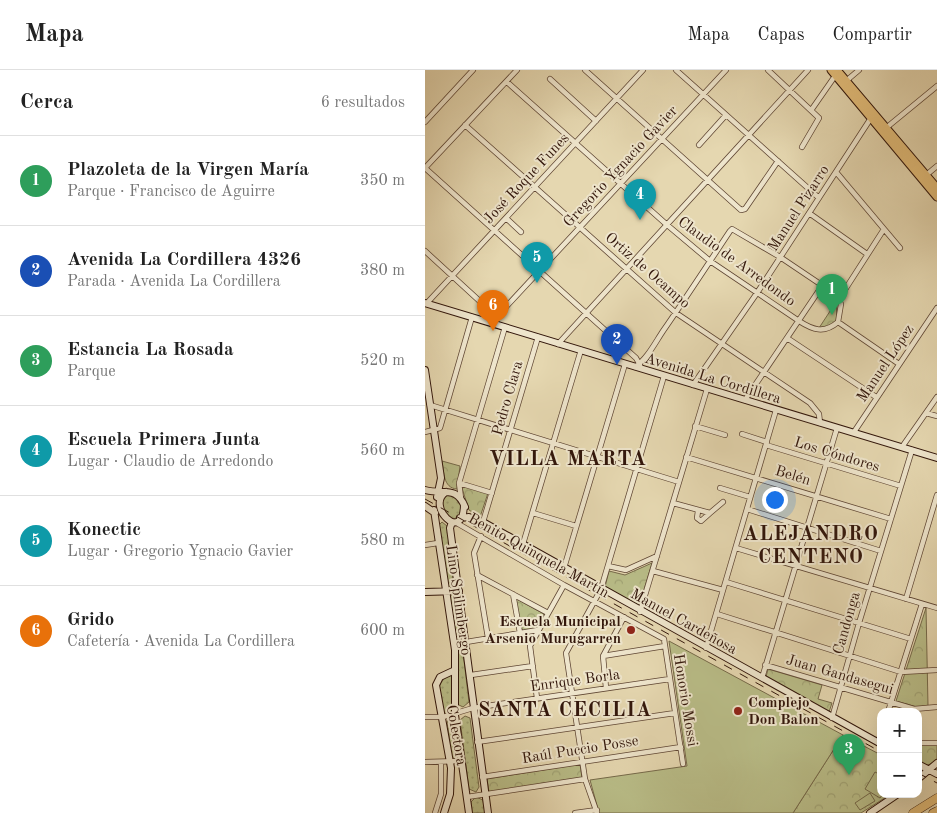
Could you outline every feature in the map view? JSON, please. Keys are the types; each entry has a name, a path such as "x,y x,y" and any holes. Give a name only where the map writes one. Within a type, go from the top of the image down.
{"highway":[{"path":"917,811 937,793"},
{"path":"917,811 937,798"}],"main road":[{"path":"834,72 846,80 886,128 937,197"},
{"path":"834,72 871,118 924,177 937,188"},
{"name":"Avenida La Cordillera","path":"426,303 937,458"},
{"name":"Lino Spilimbergo","path":"425,370 441,478 439,496 434,512 454,644 455,715 469,813"},
{"path":"441,478 447,487 461,498 464,505"},
{"path":"425,490 439,496 454,493"},
{"name":"Lino Spilimbergo","path":"464,505 450,528 471,675 477,742 488,813"},
{"name":"Manuel Cardeñosa","path":"464,505 479,521"},
{"path":"425,506 443,521 455,521"},
{"name":"Manuel Cardeñosa","path":"455,521 469,517 479,521 523,544 640,612 877,741"},
{"path":"425,592 459,591"},
{"name":"Colectora","path":"444,813 450,788 451,762 437,685 440,677 455,670"},
{"path":"922,776 937,764"},
{"path":"922,766 937,774"},
{"path":"870,813 892,798"}],"street":[{"path":"425,122 473,70"},
{"path":"517,70 425,168 636,358 639,367"},
{"path":"585,70 743,210 777,161"},
{"name":"José Roque Funes","path":"426,303 643,70"},
{"path":"676,70 819,198"},
{"name":"Gregorio Ygnacio Gavier","path":"491,323 726,70"},
{"path":"768,70 812,109 819,119 801,147"},
{"path":"558,344 585,312 808,70"},
{"path":"846,80 859,70"},
{"path":"812,109 834,72"},
{"path":"549,79 596,121"},
{"name":"Claudio de Arredondo","path":"507,82 620,184 710,261 799,321 817,330 826,330 838,322"},
{"path":"886,128 937,86"},
{"path":"699,145 726,116"},
{"name":"Manuel Pizarro","path":"693,385 757,293 871,118"},
{"name":"Ortiz de Ocampo","path":"465,125 676,313 811,403 817,411 820,423"},
{"path":"924,177 937,166"},
{"path":"836,172 900,248"},
{"path":"809,213 867,254"},
{"path":"507,218 521,232"},
{"path":"639,367 732,229 780,257 839,299 842,308 838,322 899,364"},
{"path":"839,299 885,229"},
{"path":"425,251 497,317"},
{"path":"745,400 822,286"},
{"name":"Manuel López","path":"854,432 937,308"},
{"path":"425,432 440,428 472,317"},
{"path":"461,498 459,483 505,327"},
{"name":"Pedro Clara","path":"479,521 492,493 538,337"},
{"path":"787,338 876,397"},
{"path":"523,544 581,350"},
{"path":"564,568 625,364"},
{"path":"575,813 597,811 585,779 566,653 601,589 664,376"},
{"path":"640,612 707,389"},
{"path":"902,447 937,397"},
{"path":"430,405 679,482"},
{"path":"706,648 776,410"},
{"path":"926,413 937,416"},
{"path":"695,426 725,435"},
{"path":"761,678 837,428"},
{"name":"Los Cóndores","path":"742,434 901,486"},
{"name":"Candonga","path":"832,718 869,588 912,450"},
{"name":"Belén","path":"686,457 891,519"},
{"path":"459,483 492,493"},
{"path":"719,488 750,497"},
{"path":"906,599 937,495"},
{"path":"698,510 697,518 701,520 723,502"},
{"path":"673,503 710,513"},
{"path":"747,510 881,551"},
{"path":"533,512 576,526"},
{"name":"Benito Quinquela Martín","path":"455,521 563,585 664,639"},
{"path":"481,536 474,553 488,638"},
{"path":"425,545 439,543"},
{"path":"736,548 937,608"},
{"path":"607,566 626,570 657,556"},
{"path":"653,570 723,590"},
{"path":"477,574 547,613"},
{"path":"726,582 911,639"},
{"path":"537,698 530,646 563,585"},
{"path":"513,594 520,633"},
{"path":"889,708 922,604"},
{"path":"717,614 901,672 937,670"},
{"path":"606,688 603,656 624,617"},
{"path":"454,644 538,630"},
{"name":"Honorio Mossi","path":"664,639 683,764"},
{"path":"603,656 665,646"},
{"path":"471,675 533,666"},
{"name":"Juan Gandasegui","path":"765,666 918,709 937,707"},
{"name":"Enrique Borla","path":"425,717 443,717 455,715 473,708 670,679"},
{"path":"477,742 675,713"},
{"path":"922,742 937,743"},
{"name":"Raúl Puccio Posse","path":"482,776 681,747"},
{"path":"425,762 462,761"},
{"path":"435,813 441,794 441,762"},
{"path":"467,797 585,779"}],"green space":[{"path":"836,302 837,319 831,325 819,328"},
{"path":"442,461 460,466 457,489 452,488 447,483"},
{"path":"461,485 488,493 480,517 469,510"},
{"path":"449,494 458,498 462,507 458,516 449,520 440,516 436,507 440,498"},
{"path":"442,522 447,526 455,586 452,588 448,587 438,526"},
{"path":"652,563 639,606 605,587 609,571 625,575"},
{"path":"452,593 457,595 464,637 460,640 456,639 449,596"},
{"path":"515,598 544,614 537,628 521,631"},
{"path":"926,608 928,706 917,707 896,701"},
{"name":"Complejo Don Balon","path":"669,641 843,735 793,813 599,813 590,780 687,766"},
{"path":"462,644 469,702 463,707 457,704 457,649"},
{"path":"768,669 822,685 818,699 832,703 829,712 766,677"},
{"path":"452,674 453,711 451,714 445,715 440,703 439,691 442,681"},
{"path":"465,716 470,718 479,787 476,792 469,789 460,720"},
{"path":"448,720 454,721 458,758 456,759 452,758"},
{"path":"843,735 877,753 877,798 885,798 861,813 793,813"},
{"path":"922,745 937,745 937,760 928,765 923,764"},
{"path":"580,764 582,778 489,792 487,779"},
{"path":"875,772 877,773 877,796 865,789"},
{"path":"870,793 875,801 860,810 855,803"},
{"path":"476,797 483,800 485,813 472,813 471,802"}],"railway":[{"path":"425,499 877,750"},
{"path":"922,775 937,783"}],"place":[{"name":"Escuela Primera Junta","path":"640,220"},
{"name":"Konectic","path":"537,283"},
{"name":"Plazoleta de la Virgen María","path":"832,315"},
{"name":"Grido","path":"493,331"},
{"name":"Avenida La Cordillera 4326","path":"617,365"},
{"name":"Escuela Municipal Arsenio Murugarren","path":"631,630"},
{"name":"Complejo Don Balon","path":"738,711"},
{"name":"Estancia La Rosada","path":"849,775"}],"district":[{"name":"VILLA MARTA","path":"568,458"},
{"name":"ALEJANDRO CENTENO","path":"811,544"},
{"name":"SANTA CECILIA","path":"565,709"}]}
